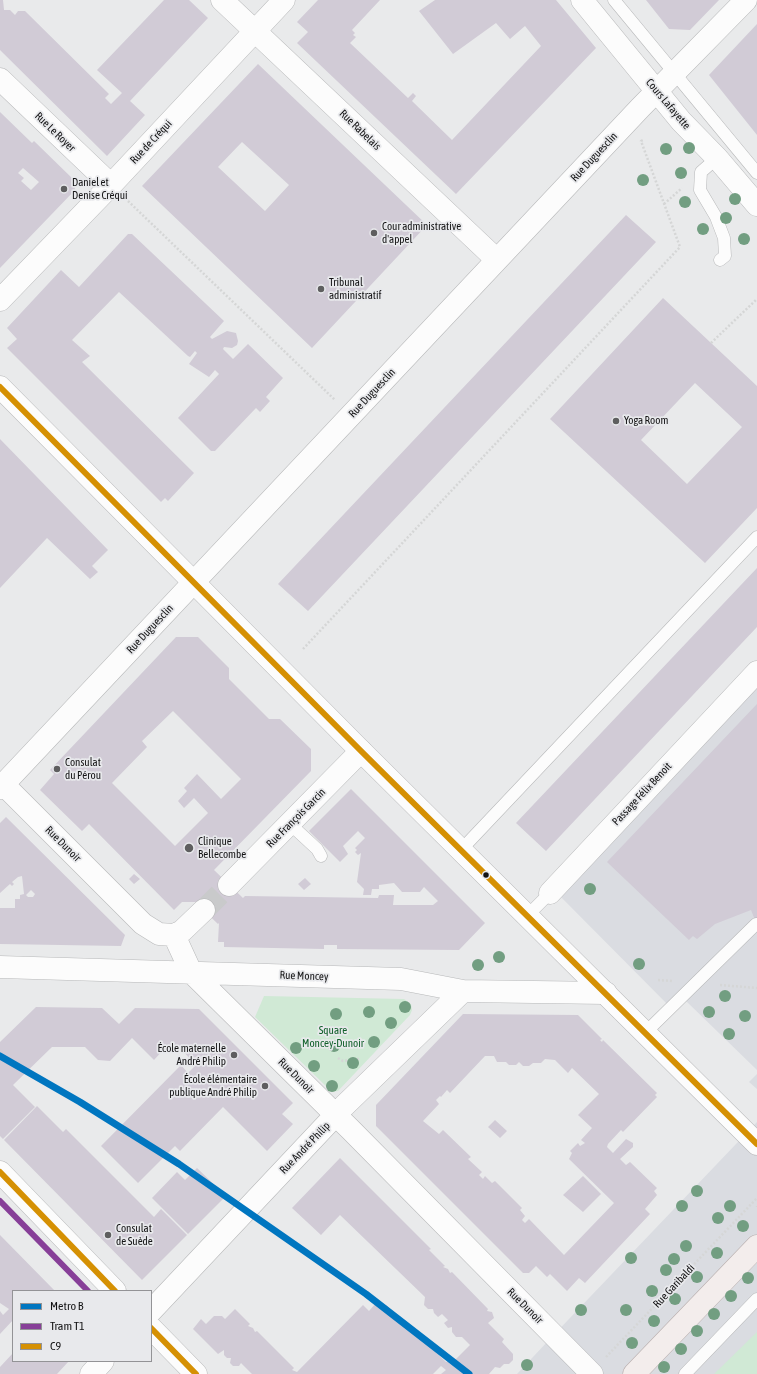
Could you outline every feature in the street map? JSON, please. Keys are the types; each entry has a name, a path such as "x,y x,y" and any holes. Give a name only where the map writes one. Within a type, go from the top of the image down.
{"main road":[{"path":"634,1374 757,1246"}],"street":[{"name":"Rue Rabelais","path":"222,0 497,260"},
{"name":"Rue de Créqui","path":"0,300 111,185 284,0"},
{"name":"Cours Lafayette","path":"582,0 681,121 717,158 757,205"},
{"name":"Rue Duguesclin","path":"2,786 640,108 658,92 746,0"},
{"name":"Rue Le Royer","path":"0,79 111,185"},
{"path":"0,387 194,583 757,1144"},
{"name":"Passage Félix Benoit","path":"550,893 757,672"},
{"name":"Rue François Garcin","path":"229,885 362,751"},
{"name":"Rue Dunoir","path":"2,786 143,924 159,934 174,935 191,972 336,1115 592,1373"},
{"path":"174,935 182,931 204,910"},
{"name":"Rue Moncey","path":"0,967 401,979 463,991 606,993"},
{"name":"Rue André Philip","path":"152,1310 336,1115 463,991"},
{"path":"0,1172 114,1290"},
{"path":"152,1329 196,1374"},
{"path":"91,1374 102,1362"}],"lane":[{"path":"614,0 757,173"},
{"path":"717,158 701,172 700,190 716,217 724,238 725,256 720,260"},
{"path":"461,850 757,537"},
{"path":"290,824 316,849 321,856"},
{"name":"Passage Félix Benoit","path":"528,916 550,893"},
{"path":"646,1032 756,924"},
{"path":"685,1374 757,1299"}],"path":[{"path":"303,649 680,247 641,141 647,136"},
{"path":"111,185 351,416"},
{"path":"711,343 757,299"},
{"path":"338,1058 343,1061 364,1058"},
{"name":"Rue Garibaldi","path":"592,1373 757,1198"}],"shaded area":[{"path":"757,672 757,1070 686,1001 675,1012 553,889"},
{"path":"757,1074 757,1089 749,1082"},
{"path":"757,1122 757,1374 517,1374 548,1341"}],"green space":[{"name":"Square Moncey-Dunoir","path":"264,996 404,999 411,1004 412,1010 410,1015 338,1091 332,1092 255,1017"},
{"path":"757,1332 757,1374 714,1374"}],"building":[{"path":"0,0 3,0 4,10 10,10 15,15 18,11 25,11 109,94 105,98 111,104 122,93 97,70 164,0 189,0 208,18 130,101 145,115 107,156 0,50"},
{"path":"318,0 380,0 352,30 355,33 353,35 356,37 350,43 408,98 413,93 416,96 412,101 452,140 541,46 525,26 510,39 496,23 453,54 419,11 435,0 556,0 596,48 456,194 297,43 308,32 297,22"},
{"path":"646,0 719,0 690,30 669,29"},
{"path":"757,24 757,135 709,75"},
{"path":"258,64 427,225 312,348 142,186","holes":["242,142 289,185 265,211 218,167"]},
{"path":"0,112 32,143 34,141 74,180 75,190 0,268","holes":["23,168 39,182 31,190 21,181 24,178 18,173"]},
{"path":"626,215 656,242 308,611 278,584"},
{"path":"128,234 132,234 224,321 210,337 212,339 227,331 236,333 238,341 237,345 232,348 224,347 223,349 233,359 248,344 283,378 266,397 270,401 260,412 256,408 215,451 211,451 178,418 219,374 215,370 209,377 189,364 197,353 195,351 190,357 188,356 119,292 72,340 90,356 82,362 194,473 168,501 165,498 161,502 7,348 17,339 7,328 61,270 79,287"},
{"path":"663,298 757,386 757,508 705,563 550,419","holes":["695,383 742,427 687,484 641,440"]},
{"path":"0,439 108,550 92,566 98,572 90,579 47,538 0,588"},
{"path":"757,568 757,627 546,851 516,823"},
{"path":"176,637 198,637 229,668 229,679 269,719 280,719 311,749 311,771 214,870 243,898 245,896 378,898 379,895 394,895 393,905 433,905 438,901 424,887 420,892 402,892 394,883 379,885 379,889 372,889 371,895 363,895 364,889 357,882 361,853 358,855 355,852 357,850 355,848 365,838 358,831 343,846 348,854 340,862 309,831 351,789 485,923 459,950 337,949 337,945 324,945 324,949 224,947 224,942 218,942 219,923 218,924 195,902 182,902 174,910 89,824 82,831 40,790 54,774 50,770","holes":["173,711 241,779 221,799 197,774 184,788 187,791 178,801 184,808 194,798 208,813 175,846 112,783 147,747 142,741"]},
{"path":"757,704 757,925 751,910 715,924 697,939 693,936 689,940 607,862"},
{"path":"6,817 125,935 121,946 0,944 0,908 15,908 15,899 20,899 20,895 24,894 22,876 18,877 12,882 14,884 12,886 10,884 0,893 0,823","holes":["31,890 35,894 33,897 28,897 26,895"]},
{"path":"134,874 140,879 134,884 129,879"},
{"path":"305,878 311,884 304,890 298,884"},
{"path":"36,1007 102,1008 119,1024 135,1008 199,1009 293,1103 282,1114 293,1124 267,1151 223,1107 180,1151 175,1146 138,1183 101,1146 181,1065 188,1073 196,1065 179,1047 165,1048 154,1060 132,1038 110,1061 98,1060 85,1047 52,1047 13,1085 35,1107 3,1139 0,1136 0,1042"},
{"path":"463,1014 578,1015 602,1039 600,1040 602,1042 603,1040 657,1093 655,1095 657,1097 623,1132 621,1130 607,1147 613,1153 626,1139 633,1143 633,1147 620,1159 626,1165 630,1162 657,1188 654,1191 657,1195 645,1209 650,1214 585,1283 579,1278 567,1291 550,1274 547,1277 536,1266 529,1273 523,1273 376,1126 376,1105","holes":["485,1056 494,1056 497,1062 506,1062 509,1065 516,1065 519,1062 523,1066 529,1066 533,1063 541,1063 545,1059 555,1060 568,1073 572,1068 599,1094 578,1115 592,1128 581,1140 585,1143 580,1146 578,1143 570,1151 572,1153 569,1159 614,1203 564,1255 529,1219 525,1223 522,1220 525,1216 520,1210 522,1208 495,1181 492,1183 485,1176 483,1179 479,1175 482,1172 468,1159 471,1157 443,1130 439,1134 423,1121 439,1104 436,1100 440,1096 441,1097 447,1090 450,1093"]},
{"path":"37,1106 63,1132 66,1129 154,1217 161,1209 187,1235 142,1280 4,1140"},
{"path":"495,1120 507,1131 500,1138 488,1127"},
{"path":"340,1158 431,1249 429,1250 445,1266 443,1267 448,1269 450,1273 452,1272 488,1309 487,1311 492,1312 494,1318 488,1323 504,1339 502,1342 513,1354 513,1360 509,1364 504,1364 500,1368 495,1367 489,1374 441,1374 446,1370 441,1366 433,1374 252,1374 241,1363 239,1366 233,1366 230,1363 231,1358 227,1358 224,1355 224,1350 218,1354 193,1329 201,1319 206,1324 214,1316 222,1316 225,1319 235,1309 250,1324 248,1326 253,1328 255,1332 257,1331 294,1368 292,1370 297,1372 363,1305 369,1311 376,1303 382,1309 386,1305 446,1362 450,1361 452,1363 470,1345 462,1337 456,1337 452,1332 452,1327 448,1328 444,1323 448,1320 442,1314 438,1317 434,1313 433,1309 428,1309 424,1305 425,1297 340,1215 321,1235 292,1208"},
{"path":"197,1168 226,1196 188,1234 152,1198 177,1172 185,1180"},
{"path":"583,1176 601,1194 583,1212 563,1195"},
{"path":"0,1235 54,1290 12,1290 12,1321 0,1334 0,1311 3,1315 9,1309 0,1303"},
{"path":"12,1354 12,1362 68,1362 57,1374 0,1374 0,1367"}],"tunnel":[{"path":"204,910 229,885"}],"metro line":[{"name":"B","path":"0,1056 80,1102 179,1164 366,1294 469,1374"}],"tram line":[{"name":"T1","path":"0,1201 87,1290"}],"transit line":[{"name":"C9","path":"0,387 361,751 757,1144"},
{"name":"C9","path":"0,1172 114,1290"},
{"name":"C9","path":"152,1329 196,1374"}],"place":[{"name":"Daniel et Denise Créqui","path":"64,189"},
{"name":"Cour administrative d'appel","path":"374,233"},
{"name":"Tribunal administratif","path":"321,289"},
{"name":"Yoga Room","path":"616,421"},
{"name":"Consulat du Pérou","path":"57,769"},
{"name":"Clinique Bellecombe","path":"189,848"},
{"name":"École maternelle André Philip","path":"234,1055"},
{"name":"École élémentaire publique André Philip","path":"265,1086"},
{"name":"Consulat de Suède","path":"108,1235"}]}
